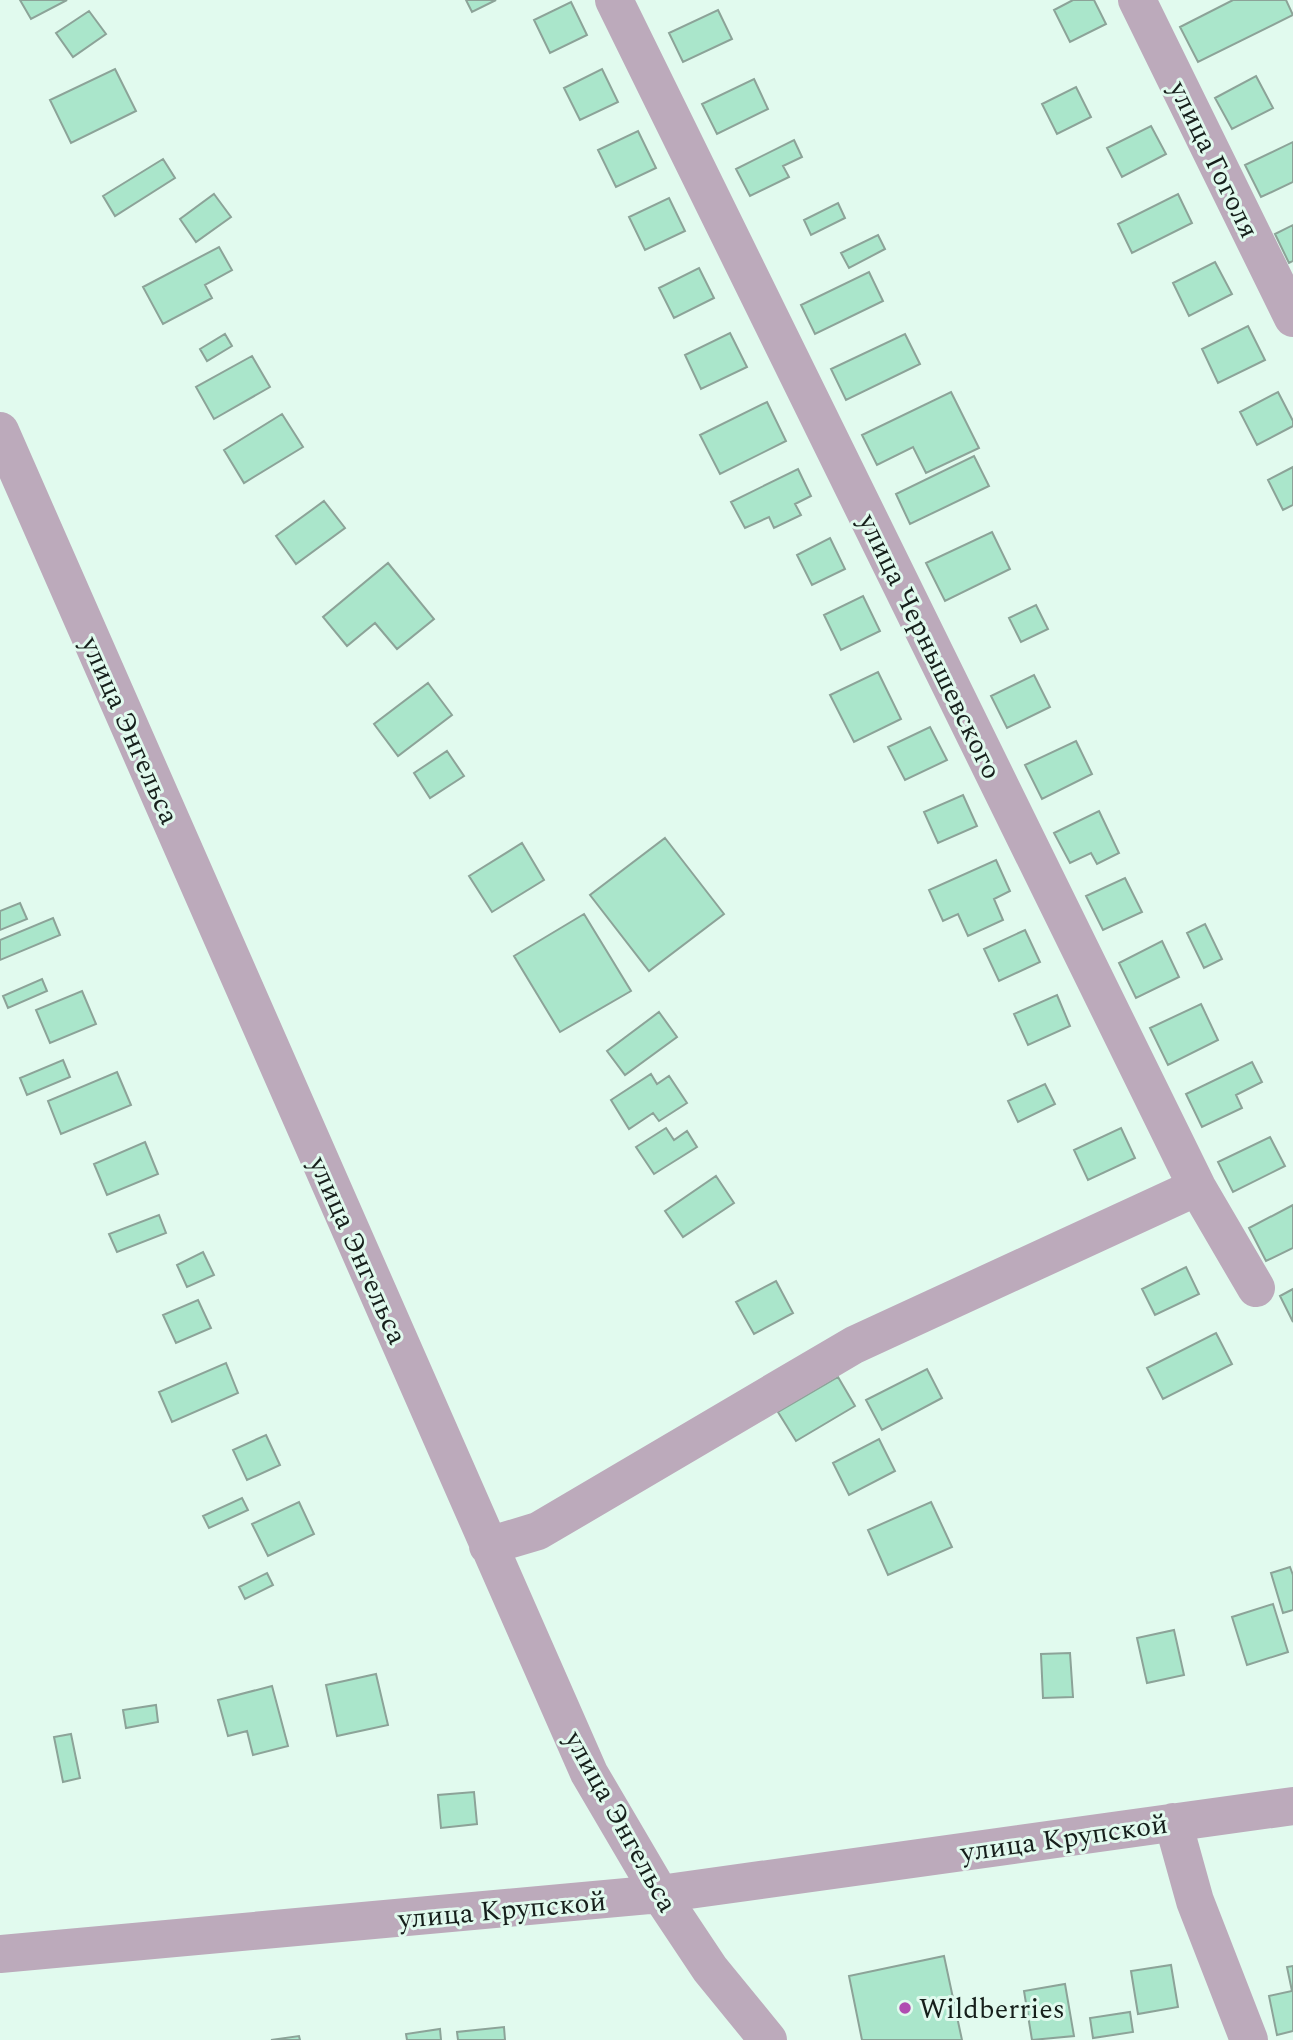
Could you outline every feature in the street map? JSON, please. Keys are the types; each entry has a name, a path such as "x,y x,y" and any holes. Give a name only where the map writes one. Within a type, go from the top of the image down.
{"street":[{"name":"улица Чернышевского","path":"614,0 1197,1187 1256,1288"},
{"name":"улица Гоголя","path":"1137,0 1293,318"},
{"name":"улица Энгельса","path":"0,431 589,1773 660,1894 710,1969 768,2040"},
{"path":"488,1546 538,1531 854,1345 1197,1187"},
{"name":"улица Крупской","path":"0,1954 660,1894 1293,1806"},
{"path":"1173,1822 1195,1901 1249,2040"}],"building":[{"path":"20,0 67,0 31,19"},
{"path":"466,0 496,0 472,12"},
{"path":"1073,0 1094,0 1106,24 1070,42 1054,10"},
{"path":"1233,0 1286,0 1293,15 1198,62 1180,27"},
{"path":"571,2 587,35 550,53 534,20"},
{"path":"718,10 732,39 683,62 669,33"},
{"path":"89,11 106,34 73,57 56,33"},
{"path":"115,69 136,111 71,143 50,100"},
{"path":"602,69 618,102 580,120 564,88"},
{"path":"1256,76 1273,108 1232,129 1215,98"},
{"path":"754,79 768,109 717,134 702,104"},
{"path":"1076,87 1091,117 1057,134 1042,104"},
{"path":"1151,126 1166,154 1122,177 1107,148"},
{"path":"638,131 656,168 616,187 598,150"},
{"path":"794,140 802,157 783,166 789,177 750,196 736,169"},
{"path":"1293,142 1293,182 1261,197 1245,165"},
{"path":"163,159 175,178 115,216 103,196"},
{"path":"214,194 231,217 196,242 180,219"},
{"path":"1178,194 1192,223 1132,253 1118,224"},
{"path":"669,198 685,231 645,250 629,217"},
{"path":"838,203 845,218 811,235 804,220"},
{"path":"1293,225 1293,261 1289,263 1275,234"},
{"path":"878,235 885,249 849,268 841,253"},
{"path":"219,247 232,270 205,285 212,298 163,324 143,287"},
{"path":"1215,262 1232,294 1189,316 1173,283"},
{"path":"699,268 714,298 674,318 659,288"},
{"path":"869,272 883,301 815,334 801,305"},
{"path":"1248,326 1265,360 1218,383 1202,349"},
{"path":"730,333 747,367 701,389 685,355"},
{"path":"225,334 232,346 207,361 200,349"},
{"path":"905,334 920,364 846,400 831,369"},
{"path":"252,356 270,387 214,419 196,387"},
{"path":"951,392 979,448 926,473 913,447 877,465 862,435"},
{"path":"1278,392 1293,426 1257,445 1240,412"},
{"path":"767,402 786,441 720,474 700,435"},
{"path":"282,414 303,447 244,483 224,450"},
{"path":"974,456 989,486 910,524 896,494"},
{"path":"1293,467 1293,505 1283,510 1268,480"},
{"path":"798,469 811,496 795,504 801,515 774,528 769,517 745,528 731,502"},
{"path":"324,501 345,528 296,564 276,536"},
{"path":"992,532 1010,569 945,601 926,563"},
{"path":"830,538 845,569 812,585 797,555"},
{"path":"388,563 434,619 397,649 375,623 347,646 323,617"},
{"path":"863,596 880,631 841,650 824,615"},
{"path":"1036,605 1048,629 1021,642 1009,618"},
{"path":"878,672 901,719 854,742 830,695"},
{"path":"1034,675 1050,707 1007,728 991,696"},
{"path":"428,683 452,715 398,756 374,724"},
{"path":"930,727 947,760 905,780 888,747"},
{"path":"1076,741 1092,774 1042,799 1025,765"},
{"path":"447,751 464,776 430,798 414,773"},
{"path":"963,795 977,826 938,843 924,812"},
{"path":"1099,811 1119,853 1097,864 1091,853 1070,863 1054,833"},
{"path":"665,838 724,914 649,971 590,895"},
{"path":"522,843 544,880 492,912 469,876"},
{"path":"996,860 1010,891 994,899 1003,920 968,936 958,914 943,921 929,890"},
{"path":"1125,878 1142,912 1103,930 1086,896"},
{"path":"20,903 27,919 0,930 0,911"},
{"path":"584,914 631,991 560,1032 514,956"},
{"path":"53,918 60,935 0,960 0,940"},
{"path":"1205,924 1222,959 1204,968 1187,933"},
{"path":"1025,930 1040,962 999,981 984,949"},
{"path":"1162,941 1179,977 1136,998 1119,963"},
{"path":"42,979 47,991 8,1008 3,996"},
{"path":"82,991 96,1024 50,1043 36,1010"},
{"path":"1057,995 1070,1026 1028,1045 1014,1014"},
{"path":"1201,1004 1218,1040 1168,1065 1150,1028"},
{"path":"659,1012 677,1037 625,1075 607,1051"},
{"path":"63,1060 70,1077 27,1095 20,1078"},
{"path":"1252,1062 1262,1082 1236,1095 1242,1108 1202,1127 1186,1094"},
{"path":"117,1072 131,1105 61,1134 48,1101"},
{"path":"651,1074 657,1084 669,1076 687,1103 659,1121 653,1113 629,1129 611,1100"},
{"path":"1045,1084 1055,1104 1018,1122 1008,1101"},
{"path":"666,1128 674,1140 687,1131 697,1147 654,1174 636,1147"},
{"path":"1121,1128 1135,1158 1088,1180 1074,1150"},
{"path":"1270,1137 1285,1166 1233,1192 1218,1162"},
{"path":"145,1142 158,1174 107,1195 94,1164"},
{"path":"716,1176 734,1203 683,1237 665,1211"},
{"path":"1293,1205 1293,1248 1266,1261 1249,1228"},
{"path":"159,1215 166,1233 117,1252 109,1234"},
{"path":"203,1252 214,1275 187,1287 177,1265"},
{"path":"1186,1267 1199,1294 1155,1315 1142,1289"},
{"path":"776,1281 793,1313 754,1334 736,1302"},
{"path":"1293,1289 1293,1322 1280,1296"},
{"path":"198,1300 211,1328 176,1343 163,1315"},
{"path":"1216,1333 1232,1364 1163,1399 1147,1368"},
{"path":"226,1363 238,1393 172,1422 159,1392"},
{"path":"927,1369 942,1398 882,1430 866,1400"},
{"path":"838,1377 855,1406 796,1441 778,1412"},
{"path":"266,1435 280,1465 247,1480 233,1450"},
{"path":"879,1439 895,1471 849,1495 833,1463"},
{"path":"242,1498 248,1510 209,1528 203,1516"},
{"path":"299,1502 314,1534 268,1556 252,1524"},
{"path":"931,1502 952,1547 888,1575 868,1530"},
{"path":"1290,1567 1293,1575 1293,1610 1283,1613 1271,1573"},
{"path":"267,1573 273,1585 245,1599 239,1587"},
{"path":"1273,1604 1288,1652 1247,1665 1232,1617"},
{"path":"1174,1630 1184,1675 1147,1683 1137,1638"},
{"path":"1070,1653 1073,1697 1043,1698 1041,1654"},
{"path":"376,1674 388,1725 337,1736 326,1685"},
{"path":"272,1686 288,1746 253,1755 247,1731 228,1736 218,1700"},
{"path":"156,1705 158,1722 126,1728 123,1710"},
{"path":"71,1734 80,1778 63,1782 54,1737"},
{"path":"474,1792 477,1824 441,1828 438,1795"},
{"name":"Wildberries","path":"944,1956 962,2040 862,2040 849,1976"},
{"path":"1171,1965 1178,2007 1138,2014 1131,1971"},
{"path":"1293,1966 1293,2031 1277,2035 1269,1996 1292,1991 1287,1967"},
{"path":"1065,1984 1074,2036 1032,2040 1024,1991"},
{"path":"1130,2012 1133,2032 1093,2038 1090,2018"},
{"path":"504,2027 505,2040 458,2040 457,2032"},
{"path":"440,2029 441,2040 407,2040 406,2034"},
{"path":"299,2036 300,2040 271,2040"}],"place":[{"name":"Wildberries","path":"905,2008"}]}
